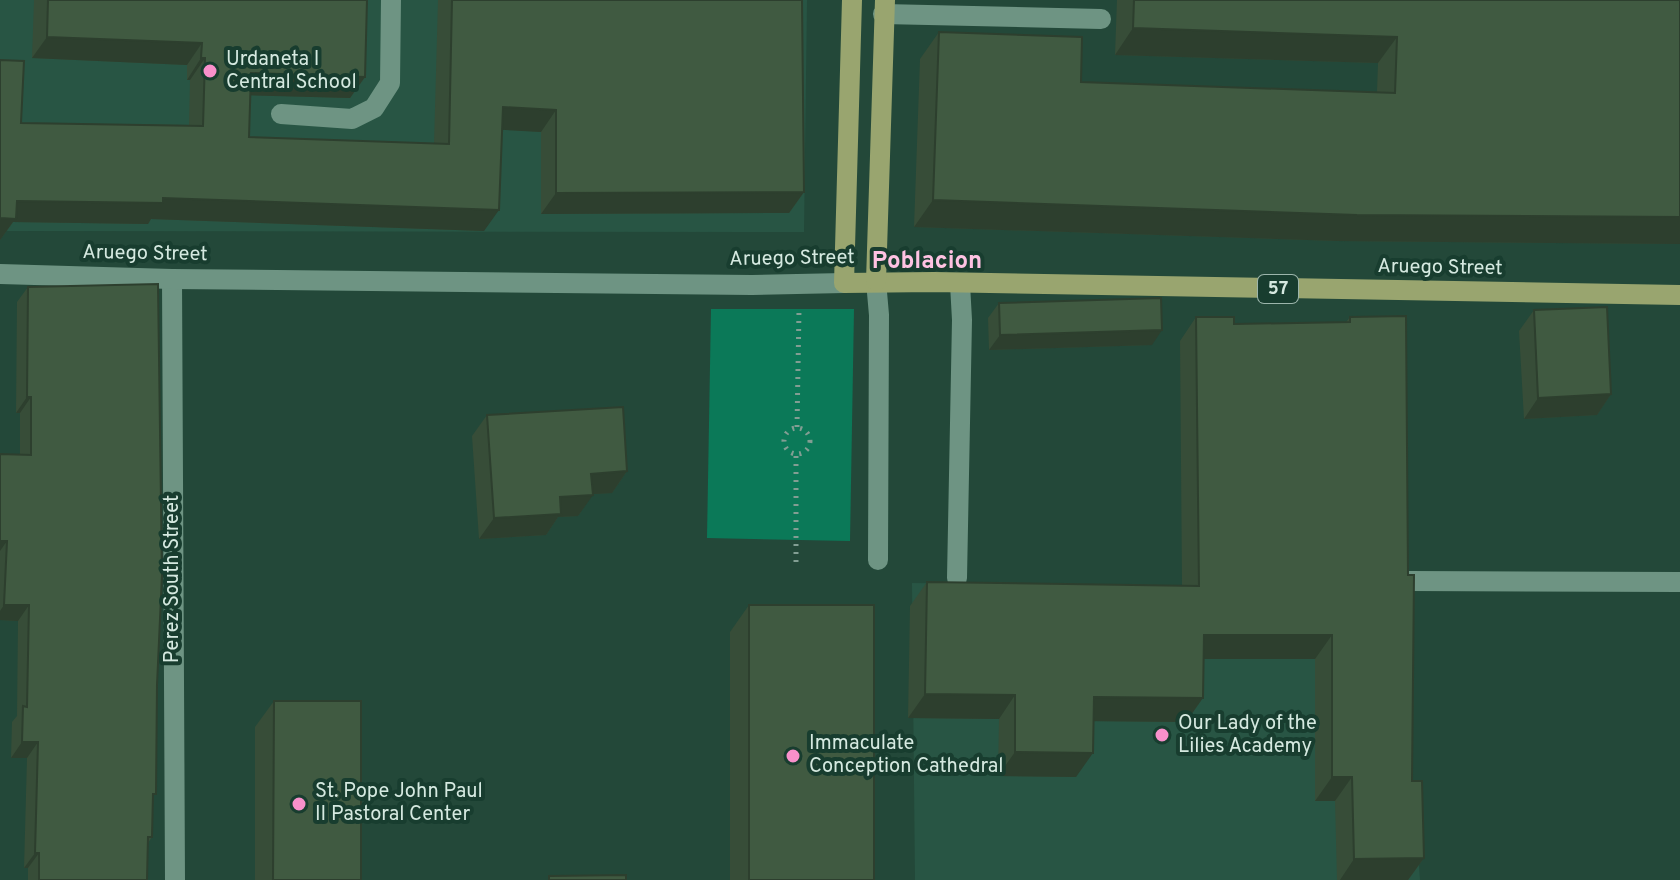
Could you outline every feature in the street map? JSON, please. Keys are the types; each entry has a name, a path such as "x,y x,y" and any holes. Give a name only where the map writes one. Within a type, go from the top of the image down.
{"main road":[{"path":"844,283 852,0"},
{"path":"876,281 884,7"},
{"name":"Aruego Street","path":"844,283 876,281 1680,295"}],"street":[{"path":"281,114 352,119 374,108 390,83 391,0"},
{"path":"884,7 1101,19"},
{"name":"Aruego Street","path":"0,274 172,279 844,283"},
{"name":"Perez South Street","path":"172,279 175,880"},
{"path":"876,281 879,315 878,560"},
{"path":"957,578 960,284"},
{"path":"1409,581 1680,582"}],"path":[{"path":"797,427 800,285"},
{"path":"797,427 806,431 810,438 806,451 796,454 787,449 784,441 786,433 797,427"},
{"path":"796,454 796,562"}],"shaded area":[{"path":"0,0 807,0 804,232 0,231"},
{"name":"Our Lady of the Lilies Academy","path":"912,583 1400,590 1420,880 915,880"}],"green space":[{"path":"711,309 854,309 850,541 707,538"}],"building":[{"path":"48,0 367,0 365,77 251,73 249,137 449,144 452,0 802,0 804,192 556,193 556,110 503,107 499,210 163,198 163,203 17,201 16,219 0,218 0,60 24,61 21,123 203,126 205,58 201,58 202,43 47,37"},
{"path":"1134,0 1680,0 1680,217 1357,215 933,200 939,32 1082,37 1081,82 1395,93 1397,37 1133,28"},
{"path":"158,284 162,575 156,794 153,794 152,837 148,837 147,880 39,880 39,853 35,853 38,742 22,742 23,706 27,707 29,605 4,605 7,541 0,541 0,454 31,455 31,397 27,397 28,287"},
{"path":"1161,298 1162,330 1000,335 999,303"},
{"path":"1607,307 1611,394 1538,398 1534,310"},
{"path":"1406,316 1408,575 1414,575 1412,781 1422,781 1424,858 1354,859 1352,777 1332,777 1332,635 1204,635 1203,698 1094,697 1093,753 1015,752 1015,695 925,694 927,582 1199,586 1196,317 1234,317 1234,324 1350,322 1350,317"},
{"path":"623,407 627,471 591,474 593,495 560,497 561,514 494,518 487,415"},
{"name":"Immaculate Conception Cathedral","path":"749,605 874,605 874,880 749,880"},
{"name":"St. Pope John Paul II Pastoral Center","path":"274,701 361,701 361,880 273,880"},
{"path":"626,875 626,880 549,880 549,876"}],"place":[{"name":"Urdaneta I Central School","path":"210,71"},
{"name":"Our Lady of the Lilies Academy","path":"1162,735"},
{"name":"Immaculate Conception Cathedral","path":"793,756"},
{"name":"St. Pope John Paul II Pastoral Center","path":"299,804"}],"district":[{"name":"Poblacion","path":"927,262"}]}
